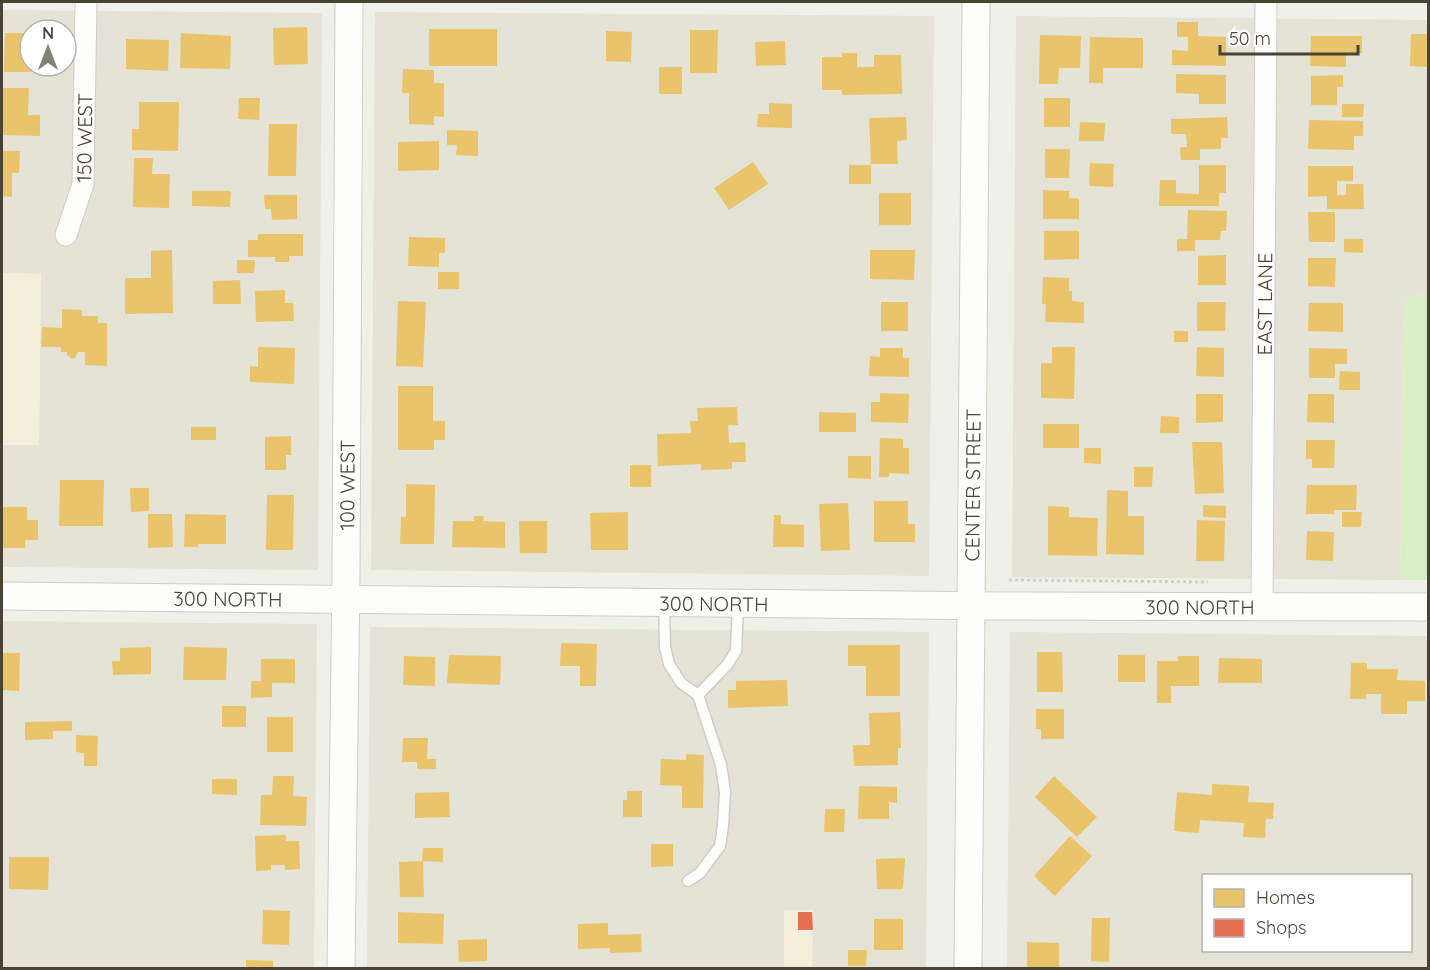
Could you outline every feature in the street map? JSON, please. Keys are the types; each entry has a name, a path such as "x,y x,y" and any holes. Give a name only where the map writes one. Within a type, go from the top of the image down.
{"street":[{"name":"150 WEST","path":"66,235 83,183 86,2"},
{"name":"100 WEST","path":"341,969 346,600 349,2"},
{"name":"CENTER STREET","path":"968,969 976,2"},
{"name":"EAST LANE","path":"1262,607 1266,2"},
{"name":"300 NORTH","path":"2,596 1428,608"}],"lane":[{"path":"664,603 665,647 669,664 681,683 698,695 720,765 725,792 720,846 700,873 688,881"},
{"path":"698,695 727,665 736,651 738,603"}],"path":[{"path":"1009,580 1211,582"}],"shaded area":[{"path":"2,10 322,13 318,570 2,567 2,445 39,445 41,274 2,273"},
{"path":"375,12 934,16 929,576 371,570"},
{"path":"1016,16 1428,20 1428,295 1405,296 1400,580 1012,577"},
{"path":"2,273 41,274 39,445 2,445"},
{"path":"2,621 317,624 314,968 2,968"},
{"path":"370,627 929,632 926,968 812,968 813,910 784,910 784,968 367,968"},
{"path":"1010,632 1428,636 1428,968 1007,968"},
{"path":"784,910 813,910 812,968 784,968"}],"green space":[{"path":"1428,295 1428,580 1400,580 1405,296"}],"building: Homes":[{"path":"1177,22 1198,22 1198,36 1226,37 1226,66 1172,65 1172,50 1188,51 1188,37 1177,37"},
{"path":"307,27 308,64 274,65 273,28"},
{"path":"429,29 497,29 497,66 429,66"},
{"path":"690,30 718,30 717,73 690,73"},
{"path":"606,31 632,32 631,62 606,61"},
{"path":"5,33 18,33 18,72 4,72"},
{"path":"181,33 231,36 230,69 180,68"},
{"path":"1411,34 1428,34 1428,67 1410,66"},
{"path":"1040,35 1081,36 1080,68 1059,68 1058,84 1039,84"},
{"path":"1311,36 1362,36 1362,53 1346,53 1346,67 1310,66"},
{"path":"1090,37 1143,38 1143,68 1103,68 1103,83 1089,83"},
{"path":"126,39 169,40 168,71 126,69"},
{"path":"785,41 786,65 756,66 755,42"},
{"path":"842,53 857,53 857,67 874,67 874,55 901,55 902,94 842,95 842,90 822,90 822,57 842,57"},
{"path":"659,67 682,67 682,94 659,94"},
{"path":"403,69 434,70 434,83 444,83 444,117 434,116 434,125 409,124 409,93 402,93"},
{"path":"1176,74 1226,75 1226,104 1199,104 1199,94 1176,93"},
{"path":"1343,75 1343,87 1337,87 1337,105 1311,105 1311,76"},
{"path":"2,88 29,88 28,115 40,115 40,136 2,135"},
{"path":"239,98 260,98 259,120 238,119"},
{"path":"1044,98 1070,98 1070,127 1044,127"},
{"path":"139,102 179,102 178,151 132,150 132,129 139,129"},
{"path":"769,103 792,104 792,128 757,127 758,114 769,114"},
{"path":"1342,104 1364,104 1363,117 1342,117"},
{"path":"906,117 907,140 897,141 898,164 871,164 869,118"},
{"path":"1227,117 1228,138 1221,138 1221,149 1200,149 1200,160 1181,160 1180,147 1187,147 1186,134 1171,134 1171,119"},
{"path":"1309,120 1363,121 1363,136 1354,136 1354,150 1308,149"},
{"path":"1080,122 1105,123 1104,141 1079,141"},
{"path":"269,124 297,124 296,176 268,176"},
{"path":"447,130 478,131 478,156 456,155 457,145 447,145"},
{"path":"439,141 439,170 398,171 398,142"},
{"path":"1045,149 1070,149 1069,178 1045,178"},
{"path":"2,151 20,151 19,173 12,173 12,197 2,196"},
{"path":"134,158 153,158 152,174 170,174 169,208 133,207"},
{"path":"753,162 768,184 729,210 714,188"},
{"path":"1090,163 1114,164 1113,187 1089,186"},
{"path":"849,165 871,165 871,184 849,184"},
{"path":"1199,165 1226,165 1226,193 1219,193 1219,206 1159,206 1160,180 1176,180 1176,193 1199,194"},
{"path":"1308,166 1353,166 1353,181 1337,181 1337,195 1346,195 1346,184 1363,184 1364,209 1327,209 1327,196 1308,197"},
{"path":"1043,190 1069,191 1069,198 1079,199 1079,219 1043,219"},
{"path":"192,191 231,191 230,207 192,206"},
{"path":"879,193 911,193 911,225 879,225"},
{"path":"264,195 297,195 297,219 272,220 271,209 265,209"},
{"path":"1188,210 1227,211 1226,231 1221,231 1220,240 1195,240 1195,251 1177,251 1177,239 1187,239"},
{"path":"1308,212 1335,212 1335,242 1309,242"},
{"path":"1044,231 1079,231 1079,259 1044,260"},
{"path":"258,234 303,234 303,256 289,256 289,262 275,262 275,257 248,257 248,240 258,240"},
{"path":"409,237 445,238 445,253 439,253 439,267 408,266"},
{"path":"1344,239 1363,239 1363,253 1344,252"},
{"path":"172,250 173,313 125,314 125,278 151,278 151,251"},
{"path":"870,250 915,250 914,280 870,279"},
{"path":"1226,255 1226,285 1198,285 1198,256"},
{"path":"1308,258 1336,258 1335,287 1308,286"},
{"path":"237,260 255,260 254,273 237,273"},
{"path":"438,272 459,272 459,289 438,289"},
{"path":"1043,277 1069,278 1072,301 1084,302 1084,323 1045,322 1046,304 1042,304"},
{"path":"240,280 241,304 213,304 213,281"},
{"path":"285,290 285,303 293,303 294,321 256,322 255,291"},
{"path":"398,301 426,302 423,367 396,366"},
{"path":"881,302 908,302 908,331 881,331"},
{"path":"1197,302 1226,302 1225,331 1197,331"},
{"path":"1309,303 1343,303 1343,332 1308,331"},
{"path":"62,309 82,310 82,316 98,316 98,323 107,323 107,366 85,365 85,352 78,352 72,359 67,352 61,352 61,347 41,347 42,327 62,328"},
{"path":"1174,331 1188,331 1188,342 1174,342"},
{"path":"258,347 295,348 294,384 250,382 250,366 258,367"},
{"path":"1052,347 1075,347 1074,399 1041,398 1041,363 1052,363"},
{"path":"1197,347 1224,348 1224,377 1196,376"},
{"path":"880,348 903,348 903,358 909,358 909,377 869,376 870,356 880,357"},
{"path":"1309,348 1347,349 1347,364 1335,364 1335,378 1309,378"},
{"path":"1340,371 1360,372 1360,390 1339,390"},
{"path":"398,386 433,386 433,421 445,421 445,440 434,440 434,450 398,450"},
{"path":"880,393 909,394 908,423 871,422 871,402 880,402"},
{"path":"1196,394 1223,394 1223,422 1196,423"},
{"path":"1308,394 1334,394 1334,423 1307,422"},
{"path":"737,407 738,425 728,425 729,443 745,442 746,462 732,462 732,469 701,470 701,464 658,466 657,434 691,433 690,421 698,421 697,408"},
{"path":"819,412 856,413 856,432 819,432"},
{"path":"1161,416 1179,417 1179,433 1160,433"},
{"path":"1043,424 1079,424 1079,448 1043,448"},
{"path":"191,427 216,427 216,440 191,440"},
{"path":"291,436 291,455 286,455 286,470 265,470 265,437"},
{"path":"880,438 903,439 903,448 909,448 909,474 889,473 889,477 879,477"},
{"path":"1306,440 1335,440 1334,468 1312,468 1312,459 1306,459"},
{"path":"1192,442 1222,442 1224,493 1195,494"},
{"path":"1084,448 1101,448 1101,464 1084,463"},
{"path":"848,456 871,456 871,479 848,478"},
{"path":"630,465 651,465 651,487 630,487"},
{"path":"1134,467 1153,467 1152,487 1134,487"},
{"path":"60,480 104,480 103,526 59,526"},
{"path":"406,484 435,485 434,544 400,544 401,517 406,517"},
{"path":"1307,485 1357,485 1356,510 1334,510 1334,514 1306,514"},
{"path":"130,488 149,488 149,511 131,512"},
{"path":"1107,490 1128,491 1128,516 1144,516 1144,555 1106,554"},
{"path":"267,495 294,495 293,550 266,550"},
{"path":"874,501 908,501 908,524 915,524 915,542 874,542"},
{"path":"848,503 850,550 821,551 819,504"},
{"path":"1203,505 1226,506 1226,518 1203,517"},
{"path":"1048,506 1069,507 1069,517 1098,518 1097,556 1048,555"},
{"path":"2,507 27,507 27,520 38,520 38,540 25,540 25,548 2,548"},
{"path":"628,512 628,550 591,550 590,513"},
{"path":"1342,512 1362,512 1361,527 1342,527"},
{"path":"148,514 172,514 173,547 148,548"},
{"path":"185,514 226,515 226,544 198,544 198,547 184,547"},
{"path":"774,515 781,515 781,524 804,525 804,547 773,547"},
{"path":"474,516 484,516 483,521 505,522 505,548 452,547 453,521 474,521"},
{"path":"1197,520 1225,521 1224,561 1196,561"},
{"path":"519,521 547,521 547,553 520,553"},
{"path":"1307,531 1334,532 1333,561 1306,560"},
{"path":"561,643 597,644 596,686 580,686 580,666 560,666"},
{"path":"848,645 900,645 900,696 866,696 866,666 848,666"},
{"path":"151,647 151,674 113,675 112,661 120,661 120,648"},
{"path":"184,647 227,648 226,680 183,680"},
{"path":"1037,652 1062,652 1063,692 1037,692"},
{"path":"2,653 20,653 19,691 2,690"},
{"path":"449,655 501,656 500,685 447,683"},
{"path":"1118,655 1145,655 1145,682 1118,682"},
{"path":"404,656 435,657 435,686 403,685"},
{"path":"1178,656 1199,656 1199,686 1171,686 1171,703 1157,703 1157,661 1178,661"},
{"path":"1219,658 1262,659 1262,683 1218,683"},
{"path":"261,659 295,659 295,683 272,683 272,697 251,698 251,681 261,681"},
{"path":"1351,663 1367,663 1367,669 1398,669 1397,680 1425,681 1425,701 1407,701 1407,714 1381,714 1381,694 1366,694 1366,699 1350,699"},
{"path":"787,680 788,706 728,708 728,690 736,690 736,681"},
{"path":"222,706 246,706 246,727 222,727"},
{"path":"1036,709 1064,709 1064,739 1041,739 1041,729 1036,729"},
{"path":"900,712 901,748 898,748 898,765 854,766 853,745 870,745 869,713"},
{"path":"267,717 293,717 293,752 267,752"},
{"path":"72,721 72,731 53,731 53,739 25,740 25,722"},
{"path":"76,735 98,736 97,766 84,766 84,753 76,752"},
{"path":"403,738 428,738 427,759 436,759 436,769 417,769 417,762 402,762"},
{"path":"686,754 704,755 703,808 682,808 682,786 660,785 661,759 686,760"},
{"path":"273,776 294,776 293,796 307,797 306,826 260,825 261,795 272,795"},
{"path":"1054,776 1097,817 1077,837 1035,797"},
{"path":"212,779 237,779 237,795 212,794"},
{"path":"1212,784 1249,786 1248,802 1274,803 1273,819 1266,819 1265,838 1243,837 1244,823 1200,820 1199,833 1174,831 1177,792 1212,795"},
{"path":"859,786 897,787 897,803 889,802 889,819 858,819"},
{"path":"627,791 642,791 642,817 623,817 623,800 627,800"},
{"path":"449,792 450,817 415,818 415,793"},
{"path":"825,809 845,809 844,832 824,832"},
{"path":"286,835 286,841 299,841 300,869 285,870 285,865 271,865 271,870 256,871 255,836"},
{"path":"1070,836 1092,856 1055,896 1034,876"},
{"path":"651,844 673,844 673,866 651,867"},
{"path":"423,848 443,848 443,862 422,861"},
{"path":"9,857 49,857 48,890 9,889"},
{"path":"905,858 903,889 877,889 876,859"},
{"path":"423,861 424,897 400,897 399,862"},
{"path":"263,910 290,911 289,945 262,944"},
{"path":"398,912 444,914 443,944 398,943"},
{"path":"1092,918 1110,918 1109,962 1091,961"},
{"path":"874,919 903,919 903,950 874,950"},
{"path":"608,923 608,935 641,934 642,952 610,953 610,948 578,949 578,924"},
{"path":"487,939 487,961 459,962 458,940"},
{"path":"1027,942 1059,943 1059,968 1027,968"},
{"path":"848,950 867,950 866,966 848,966"},
{"path":"246,960 273,961 273,968 246,968"}],"building: Shops":[{"path":"798,912 812,912 813,930 798,930"}]}
